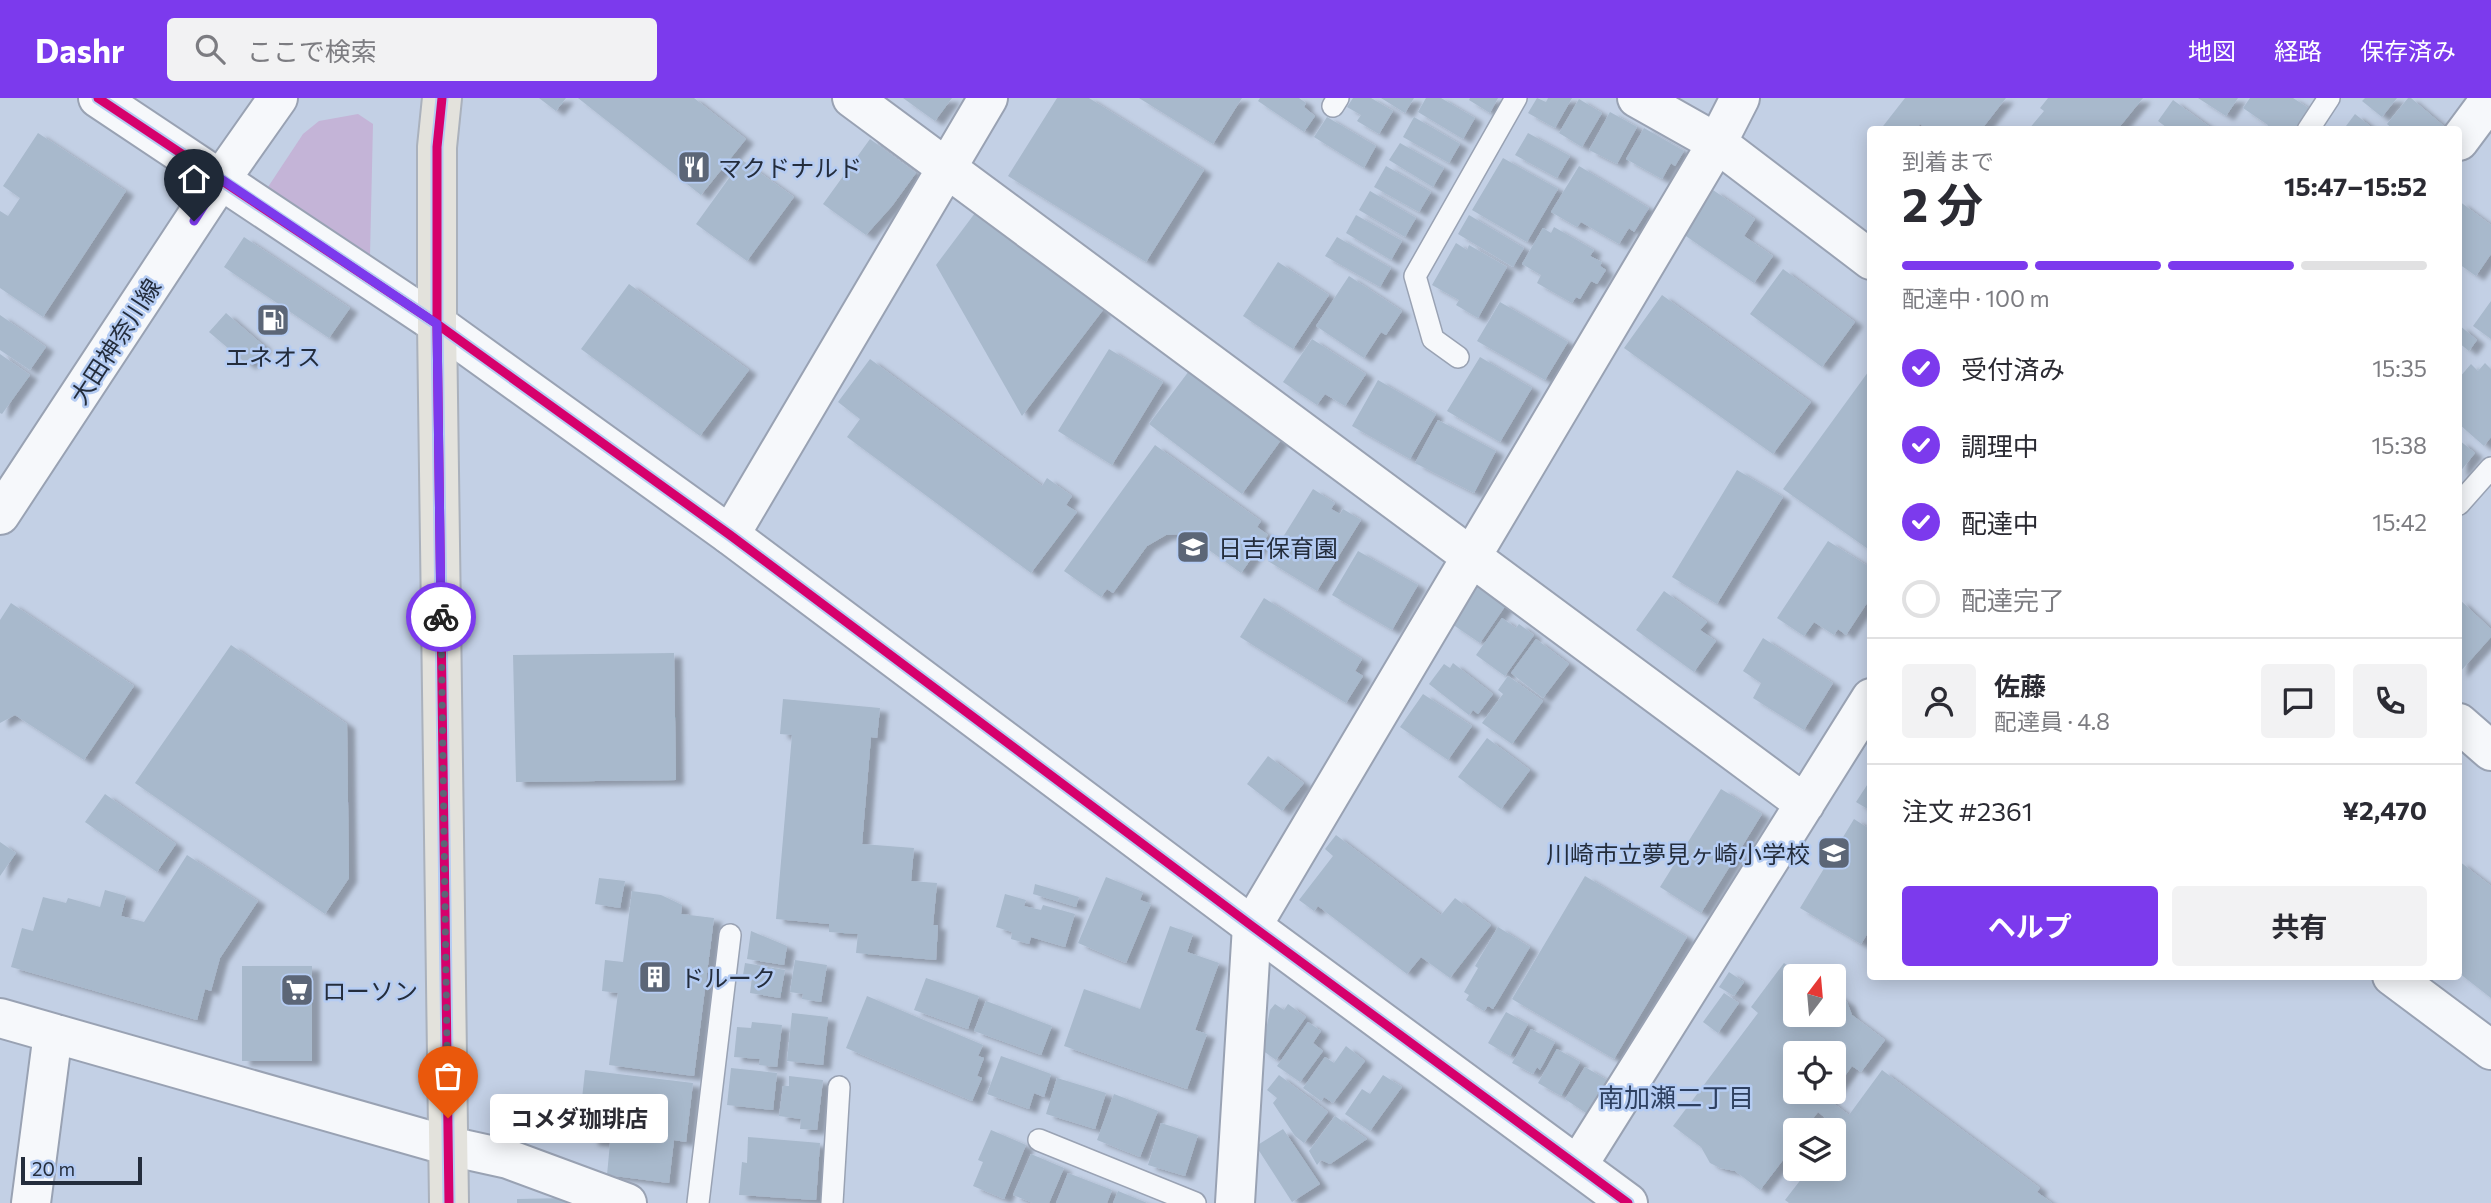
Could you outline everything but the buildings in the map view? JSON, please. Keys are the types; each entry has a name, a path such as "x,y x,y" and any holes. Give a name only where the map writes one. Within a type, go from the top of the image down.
{"main road":[{"path":"442,98 437,147 437,324 449,1203"}],"street":[{"path":"99,98 437,324 730,535 1252,926 1628,1203"},
{"name":"大田神奈川線","path":"0,515 221,179 278,98"},
{"path":"852,98 1805,804"},
{"path":"730,535 988,98"},
{"path":"1637,98 1717,142 1867,257"},
{"path":"1235,1203 1252,926 1717,142 1740,98"},
{"path":"2462,137 2491,98"},
{"path":"1578,1165 1867,704"},
{"path":"2462,726 2491,751"},
{"path":"2397,980 2491,1050"},
{"path":"0,1018 449,1146 508,1160 627,1203"},
{"path":"31,1203 53,1032"}],"lane":[{"path":"1458,357 1433,339 1415,276 1516,98"},
{"path":"2311,126 2329,98"},
{"path":"2462,501 2491,468"},
{"path":"698,1203 730,935"},
{"path":"832,1203 839,1087"},
{"path":"1039,1140 1195,1203"}],"shaded area":[{"path":"358,114 373,124 370,256 268,187 303,134 319,121"}],"cycle path":[{"path":"98,98 437,324 730,535 1252,926 1628,1203"},
{"path":"442,98 437,147 437,324 449,1203"}],"way so far":[{"path":"441,617 448,1118"}],"place":[{"name":"マクドナルド","path":"694,167"},
{"name":"エネオス","path":"273,320"},
{"name":"日吉保育園","path":"1193,547"},
{"name":"川崎市立夢見ヶ崎小学校","path":"1834,853"},
{"name":"ドルーク","path":"655,977"},
{"name":"ローソン","path":"297,990"},
{"name":"コメダ珈琲店","path":"448,1118"}],"district":[{"name":"南加瀬二丁目","path":"1676,1096"}],"route":[{"path":"194,221 221,179 437,324 441,617"}]}
